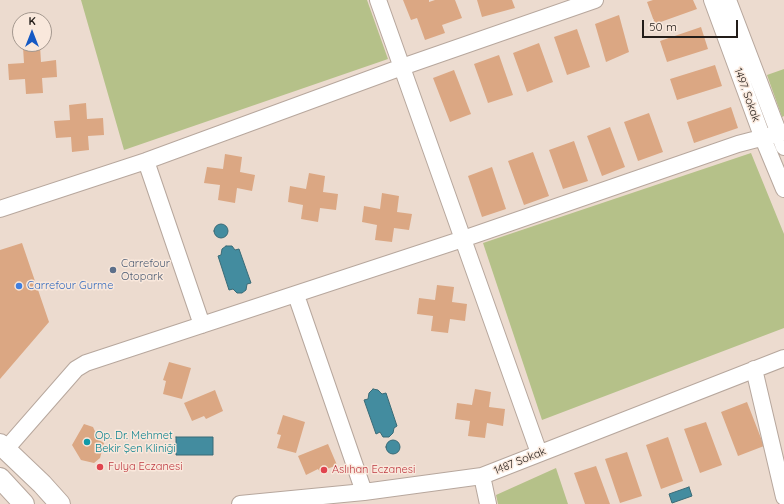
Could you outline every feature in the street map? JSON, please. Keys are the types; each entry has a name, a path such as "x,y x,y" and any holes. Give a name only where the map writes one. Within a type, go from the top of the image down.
{"main road":[{"path":"3,446 60,504"},
{"path":"0,478 24,504"}],"street":[{"path":"378,0 539,454"},
{"path":"0,209 146,161 402,67 595,0"},
{"name":"1497. Sokak","path":"712,0 762,136 784,190"},
{"name":"1497. Sokak","path":"728,0 782,138"},
{"path":"3,446 76,369 86,363 463,239 762,136 782,138"},
{"path":"146,161 202,325"},
{"path":"296,295 364,492"},
{"name":"1487 Sokak","path":"240,504 364,492 482,476 784,358"},
{"path":"754,369 784,497"},
{"path":"482,476 488,504"}],"green space":[{"path":"81,0 367,0 388,59 124,150"},
{"path":"784,69 784,116 782,117 767,75"},
{"path":"751,153 784,234 784,328 542,420 483,243"},
{"path":"556,468 568,504 498,504 496,495"}],"water":[{"path":"218,224 224,224 228,228 228,234 224,238 218,238 214,234 214,228"},
{"path":"226,246 232,246 235,250 239,249 251,283 247,284 246,290 242,293 237,293 233,289 229,290 218,256 221,255 222,249"},
{"path":"373,389 378,390 382,394 386,393 397,426 394,428 393,433 389,437 383,437 380,432 376,434 364,400 368,399 369,393"},
{"path":"176,437 213,437 213,455 176,455"},
{"path":"390,440 396,440 400,444 400,450 396,454 390,454 386,450 386,444"},
{"path":"689,487 692,496 672,503 669,494"}],"building":[{"path":"403,0 429,0 429,2 435,0 455,0 462,18 442,25 445,33 425,40 417,18 411,20"},
{"path":"477,0 512,0 515,8 482,17"},
{"path":"653,0 693,0 697,9 655,24 647,2"},
{"path":"619,15 629,52 606,62 595,24"},
{"path":"701,27 708,49 667,62 660,41"},
{"path":"577,29 590,67 567,75 554,37"},
{"path":"539,43 553,82 527,92 513,53"},
{"path":"23,52 40,52 41,62 56,60 57,77 42,78 43,93 26,94 25,79 9,80 8,64 24,63"},
{"path":"499,55 513,95 488,103 474,64"},
{"path":"715,65 722,86 677,100 670,79"},
{"path":"454,70 471,114 450,122 433,78"},
{"path":"86,103 87,119 103,118 104,135 88,136 89,150 72,152 71,137 56,138 54,121 70,120 69,105"},
{"path":"731,107 738,128 694,143 687,122"},
{"path":"649,113 663,152 638,161 624,122"},
{"path":"610,127 625,167 602,176 587,136"},
{"path":"574,141 588,181 563,189 549,150"},
{"path":"533,152 549,196 524,205 508,161"},
{"path":"225,154 242,157 240,172 255,175 252,191 237,188 235,203 218,200 220,185 204,183 207,167 223,169"},
{"path":"492,167 506,209 482,217 468,176"},
{"path":"309,173 325,176 323,192 338,194 336,210 320,208 318,222 301,219 303,205 288,202 290,186 306,189"},
{"path":"382,193 399,196 397,212 412,214 409,230 394,228 392,242 375,240 377,225 362,222 364,206 380,209"},
{"name":"Carrefour Gurme","path":"22,243 49,322 0,379 0,250"},
{"path":"437,285 454,287 452,302 467,304 465,321 450,319 448,333 431,331 433,316 417,314 419,298 435,300"},
{"path":"169,362 191,368 182,399 163,394 166,381 163,380"},
{"path":"475,389 491,392 489,407 505,409 503,426 487,423 485,438 468,436 470,421 455,419 457,403 472,405"},
{"path":"215,390 223,411 206,419 204,416 192,421 184,403"},
{"path":"747,402 764,446 738,456 721,412"},
{"path":"283,415 305,422 296,453 277,448 281,435 277,434"},
{"path":"706,422 722,465 700,473 684,429"},
{"name":"Op. Dr. Mehmet Bekir Şen Kliniği","path":"84,424 93,427 99,440 104,443 100,458 94,463 81,460 72,445"},
{"path":"668,437 683,481 661,489 646,445"},
{"path":"328,444 337,465 320,472 318,469 306,475 298,456"},
{"path":"627,452 642,496 620,503 605,459"},
{"path":"596,466 610,504 585,504 574,473"}],"place":[{"name":"Carrefour Otopark","path":"113,270"},
{"name":"Carrefour Gurme","path":"19,286"},
{"name":"Op. Dr. Mehmet Bekir Şen Kliniği","path":"87,442"},
{"name":"Fulya Eczanesi","path":"100,467"},
{"name":"Aslıhan Eczanesi","path":"324,470"}]}
